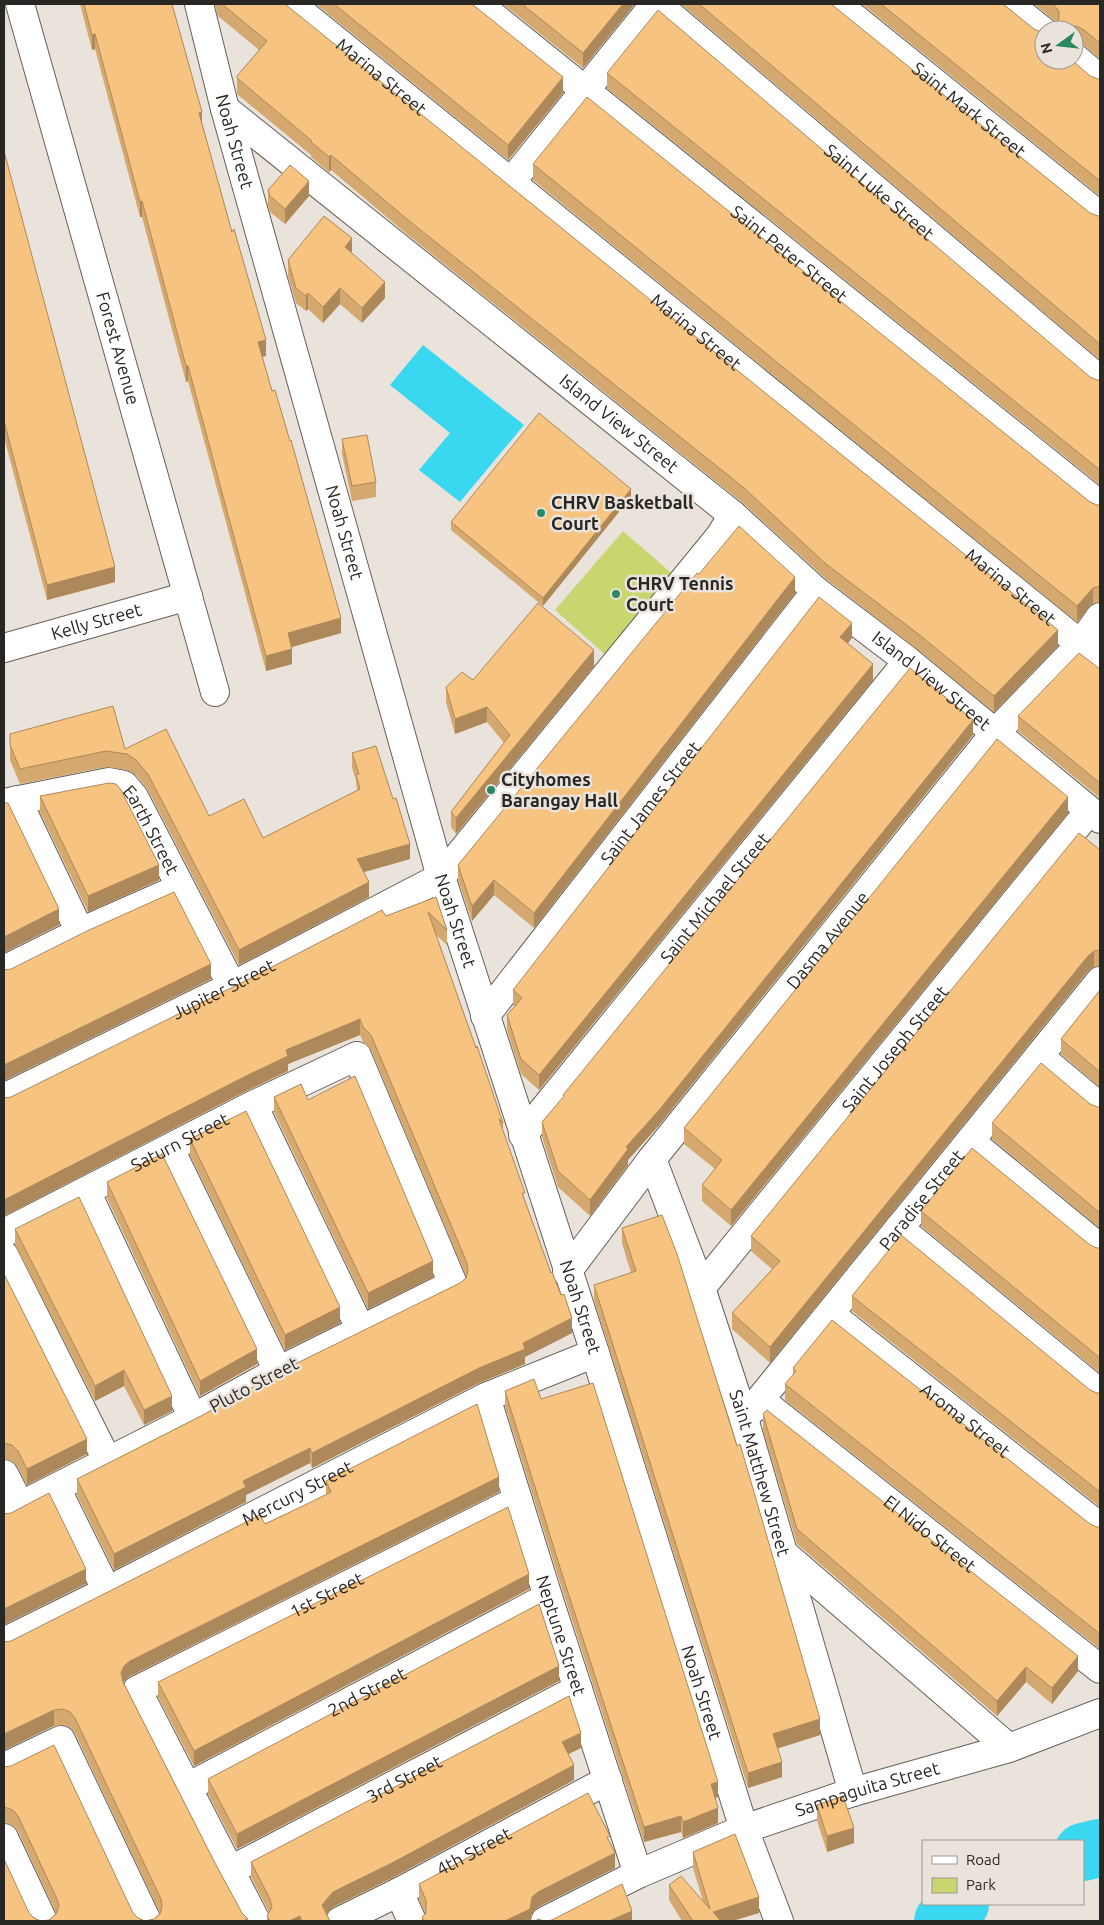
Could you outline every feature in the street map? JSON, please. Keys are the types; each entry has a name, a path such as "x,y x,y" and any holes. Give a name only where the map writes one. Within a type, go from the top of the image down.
{"street":[{"name":"Forest Avenue","path":"20,4 215,692"},
{"name":"Noah Street","path":"199,4 225,109 441,877 744,1829 779,1921"},
{"name":"Marina Street","path":"291,4 1090,653"},
{"name":"Saint Peter Street","path":"478,4 1100,505"},
{"path":"510,183 656,4"},
{"name":"Saint Luke Street","path":"656,4 1100,380"},
{"name":"Saint Mark Street","path":"837,4 1100,216"},
{"path":"1009,4 1034,24"},
{"path":"1084,65 1100,79"},
{"name":"Island View Street","path":"225,109 733,515 816,591 908,662 1095,815"},
{"path":"441,877 720,536 733,515"},
{"name":"Saint James Street","path":"485,1016 816,591"},
{"name":"Kelly Street","path":"4,648 188,596"},
{"name":"Dasma Avenue","path":"568,1272 652,1159 995,733 1090,653 1100,617"},
{"name":"Saint Michael Street","path":"523,1135 908,662"},
{"name":"Earth Street","path":"11,802 109,782 124,785 134,798 232,986"},
{"path":"11,802 80,932"},
{"name":"Saint Joseph Street","path":"700,1288 1095,815"},
{"name":"Jupiter Street","path":"4,1098 232,986 441,877"},
{"path":"4,970 80,932 180,888"},
{"name":"Paradise Street","path":"752,1409 1100,982"},
{"name":"Saturn Street","path":"4,1234 253,1105 357,1056 453,1284"},
{"path":"1039,1056 1100,1107"},
{"path":"253,1105 361,1330"},
{"path":"970,1141 1100,1248"},
{"path":"170,1149 278,1371"},
{"name":"Saint Matthew Street","path":"652,1159 700,1288 752,1409 783,1553 853,1792"},
{"path":"86,1191 193,1418"},
{"path":"899,1228 1100,1393"},
{"path":"4,1255 107,1460"},
{"name":"Pluto Street","path":"12,1509 193,1418 278,1371 453,1284"},
{"name":"Aroma Street","path":"830,1314 1100,1527"},
{"name":"Mercury Street","path":"4,1642 486,1397 594,1353"},
{"name":"Neptune Street","path":"486,1397 548,1597 638,1874"},
{"name":"El Nido Street","path":"752,1409 1100,1668"},
{"path":"4,1474 12,1509"},
{"path":"56,1488 107,1591"},
{"name":"1st Street","path":"186,1788 137,1690 518,1500"},
{"path":"783,1553 1009,1748"},
{"name":"2nd Street","path":"186,1788 548,1597"},
{"name":"3rd Street","path":"230,1871 578,1689"},
{"name":"Sampaguita Street","path":"545,1921 638,1874 744,1829 853,1792 1009,1748 1100,1713"},
{"path":"4,1767 61,1740 147,1921"},
{"name":"4th Street","path":"340,1921 399,1892 608,1780"},
{"path":"186,1788 256,1921"},
{"path":"4,1838 43,1921"},
{"path":"399,1892 412,1921"}],"green space":[{"name":"CHRV Tennis Court","path":"623,531 677,578 608,657 555,610"}],"water":[{"path":"423,345 524,425 460,502 419,470 450,433 390,385"}],"building":[{"path":"84,4 172,4 202,112 199,113 232,232 234,229 266,340 258,342 272,391 275,390 291,440 341,618 288,633 292,649 266,656 142,201 140,202 95,34 92,35"},
{"path":"222,4 285,4 1058,630 994,696 917,633 826,564 743,487 408,220 331,155 329,157 237,78 267,41"},
{"path":"334,4 472,4 563,77 508,145"},
{"path":"522,4 623,4 583,53"},
{"path":"699,4 831,4 1090,213 1100,216 1100,344"},
{"path":"881,4 1003,4 1034,29 1034,70 1083,70 1090,76 1100,79 1100,181"},
{"path":"1053,4 1100,4 1100,43 1084,30 1084,20 1058,20 1059,11"},
{"path":"658,10 1090,377 1100,380 1100,470 607,73"},
{"path":"587,97 1090,502 1100,505 1100,586 1093,588 1077,606 533,164"},
{"path":"4,151 115,567 47,585 4,421"},
{"path":"290,165 309,181 285,209 270,196 268,190"},
{"path":"324,216 352,238 345,247 385,282 362,308 340,288 323,307 308,293 306,296 296,288 288,260"},
{"name":"CHRV Basketball Court","path":"539,413 631,489 543,598 451,522"},
{"path":"367,435 376,482 352,486 342,439"},
{"path":"739,526 795,577 534,913 494,880 472,906 458,865 697,573 699,574"},
{"path":"819,597 852,623 840,637 873,664 539,1075 521,1059 507,1015 522,998 513,990"},
{"path":"538,603 594,650 456,818 451,812 510,735 487,707 455,719 446,687 462,672 473,680"},
{"path":"1079,653 1100,669 1100,783 1018,716"},
{"path":"910,668 973,720 660,1109 626,1147 628,1149 590,1200 558,1171 542,1122"},
{"path":"113,706 125,749 166,729 209,816 244,799 263,838 360,789 356,775 359,774 352,753 376,746 393,799 396,798 410,844 357,859 369,882 239,950 148,774 136,760 127,754 106,751 20,769 10,745 10,734"},
{"path":"997,739 1068,797 731,1210 702,1185 722,1160 684,1128"},
{"path":"109,783 116,784 121,790 159,865 88,896 40,796"},
{"path":"4,803 8,803 59,909 4,937"},
{"path":"1079,833 1100,850 1100,950 1094,951 1088,956 770,1347 732,1313 780,1261 751,1236"},
{"path":"174,892 211,964 4,1065 4,970 11,969 87,931"},
{"path":"436,897 447,930 428,912 503,1123 499,1119 525,1193 522,1193 551,1273 561,1295 564,1294 572,1318 523,1343 525,1349 479,1368 312,1453 310,1448 243,1481 246,1487 114,1554 77,1479 201,1416 285,1369 460,1283 466,1278 468,1271 467,1263 371,1035 363,1027 360,1019 286,1050 288,1056 4,1200 4,1098 11,1097 239,984 382,910 386,916"},
{"path":"1100,990 1100,1072 1061,1039"},
{"path":"1041,1063 1090,1104 1100,1107 1100,1213 992,1123"},
{"path":"355,1076 433,1261 368,1293 274,1097 301,1084 308,1100"},
{"path":"246,1111 340,1307 285,1335 190,1139"},
{"path":"972,1148 1090,1245 1100,1248 1100,1358 921,1211"},
{"path":"162,1154 257,1349 200,1381 107,1182"},
{"path":"79,1197 172,1396 144,1410 124,1370 95,1386 15,1229"},
{"path":"662,1215 677,1254 737,1446 740,1444 820,1719 773,1734 782,1762 748,1773 594,1285 636,1271 622,1228"},
{"path":"901,1235 1090,1390 1100,1393 1100,1492 852,1296"},
{"path":"4,1274 87,1439 27,1469 18,1451 12,1445 4,1443"},
{"path":"832,1320 1090,1524 1100,1527 1100,1634 785,1384 796,1371 793,1368"},
{"path":"534,1379 541,1399 593,1383 718,1782 711,1784 718,1808 683,1822 681,1816 644,1827 505,1391"},
{"path":"477,1404 499,1477 130,1661 124,1666 121,1673 123,1682 215,1863 242,1913 248,1919 243,1921 145,1921 154,1919 160,1914 162,1907 161,1899 75,1718 70,1712 63,1709 54,1710 4,1734 4,1642 11,1641 260,1515 265,1524 331,1492 326,1481"},
{"path":"767,1410 1078,1656 1052,1688 1026,1667 997,1701 797,1529 763,1414"},
{"path":"49,1493 86,1569 4,1609 4,1514 11,1513"},
{"path":"508,1507 529,1574 194,1751 158,1682"},
{"path":"539,1604 559,1666 237,1834 208,1779"},
{"path":"569,1696 581,1733 562,1742 574,1765 392,1863 333,1892 322,1905 330,1921 302,1921 300,1916 289,1921 270,1921 267,1916 272,1907 270,1899 251,1862"},
{"path":"54,1745 133,1913 145,1921 41,1921 49,1920 56,1914 59,1906 18,1816 13,1810 4,1807 4,1767 11,1766"},
{"path":"588,1793 610,1836 607,1837 615,1853 538,1892 532,1897 530,1909 505,1921 424,1921 422,1917 426,1913 426,1900 419,1884"},
{"path":"843,1796 854,1828 827,1836 817,1805"},
{"path":"735,1834 759,1897 713,1912 721,1921 693,1921 669,1885 681,1876 710,1909 693,1852"},
{"path":"4,1859 29,1913 41,1921 4,1921"},
{"path":"622,1884 632,1911 609,1921 545,1921 552,1920"}],"waterway":[{"path":"1084,1852 1100,1848"},
{"path":"943,1921 959,1905"}],"place":[{"name":"CHRV Basketball Court","path":"541,513"},
{"name":"CHRV Tennis Court","path":"616,594"},
{"name":"Cityhomes Barangay Hall","path":"491,790"}]}
